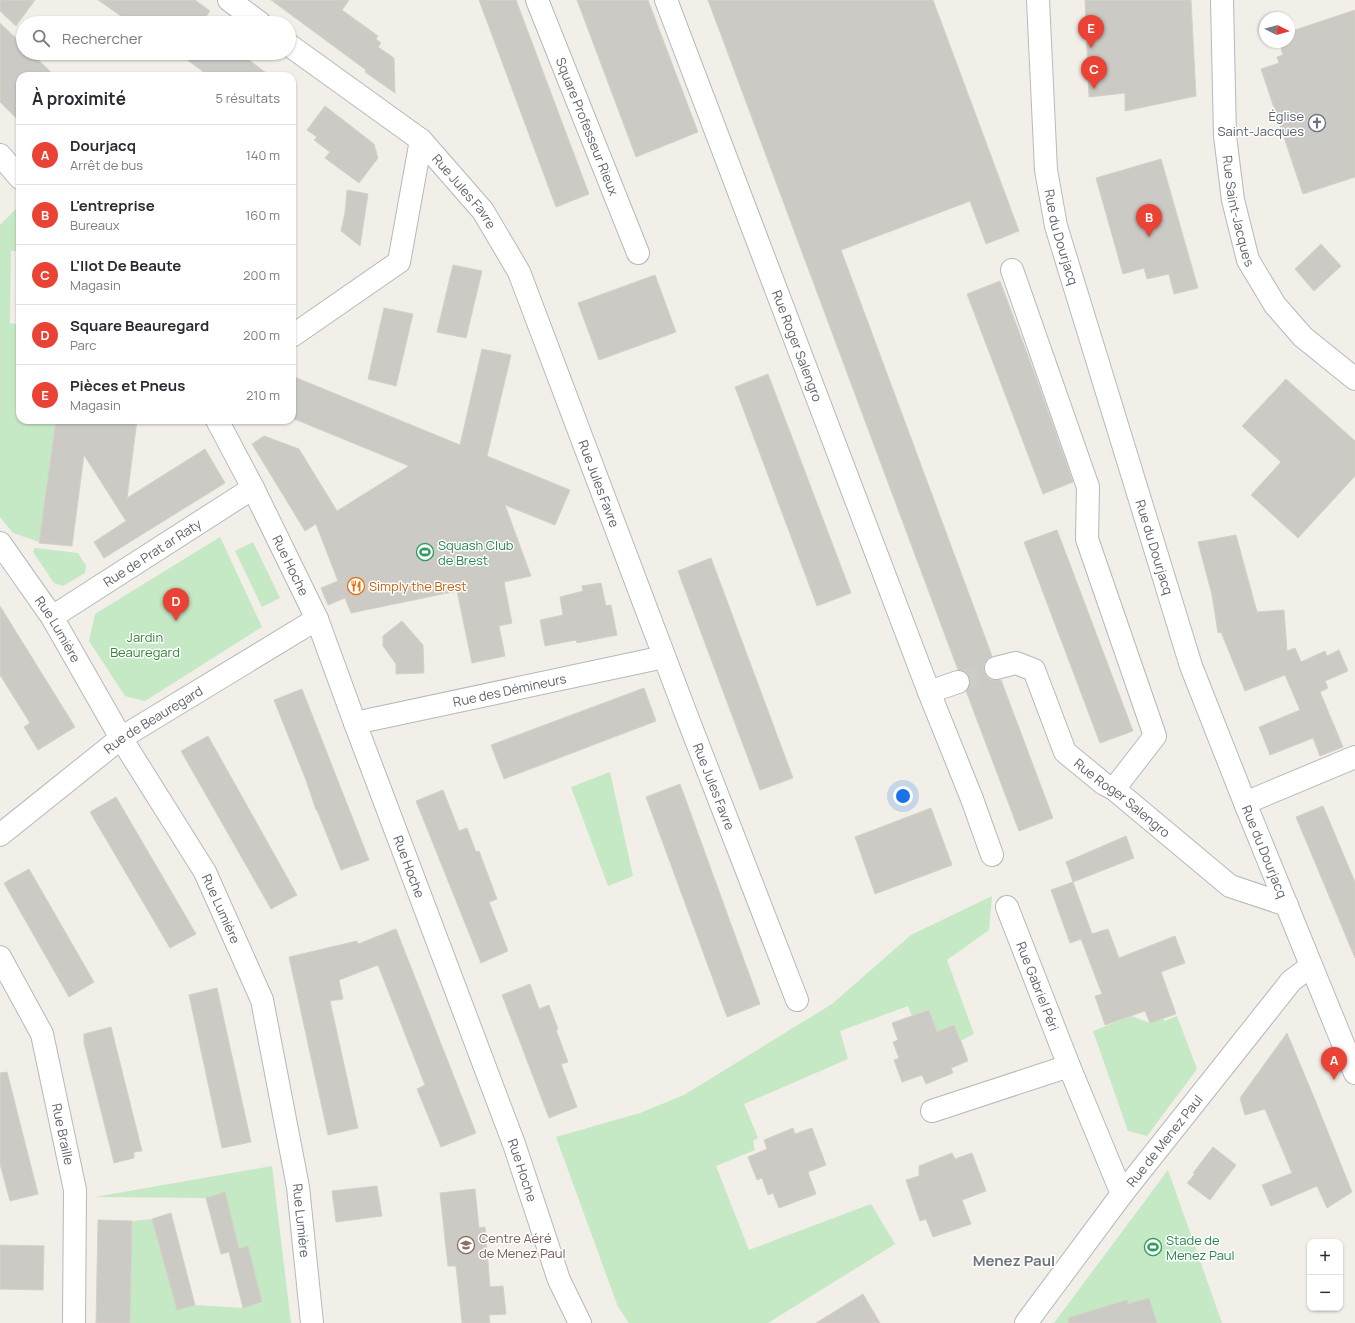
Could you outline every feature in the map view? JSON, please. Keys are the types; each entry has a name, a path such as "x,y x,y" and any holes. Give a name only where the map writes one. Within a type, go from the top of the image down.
{"street":[{"path":"229,0 251,16"},
{"name":"Square Professeur Rieux","path":"537,0 638,253"},
{"name":"Rue Roger Salengro","path":"666,0 929,692 972,799 992,855"},
{"name":"Rue du Dourjacq","path":"1038,0 1046,170 1056,226 1191,666 1355,1073"},
{"name":"Rue Saint-Jacques","path":"1222,0 1225,136 1232,200 1248,260 1275,305 1303,337 1355,379"},
{"name":"Rue Jules Favre","path":"296,50 421,140 483,211 519,272 664,657 797,1000"},
{"path":"296,333 399,262 421,140"},
{"path":"0,155 16,173"},
{"path":"1012,270 1088,487 1087,539 1155,736 1114,789"},
{"name":"Rue Hoche","path":"219,424 253,488 317,619 514,1144 559,1280 580,1323"},
{"name":"Rue de Prat ar Raty","path":"52,617 253,488"},
{"name":"Rue Lumière","path":"0,543 52,617 120,738 206,872 262,1000 298,1187 312,1323"},
{"name":"Rue de Beauregard","path":"0,835 120,738 317,619"},
{"name":"Rue des Démineurs","path":"355,723 664,657"},
{"name":"Rue Roger Salengro","path":"996,668 1016,663 1034,670 1065,752 1104,784 1114,789 1230,886 1287,906"},
{"path":"929,692 958,682"},
{"path":"1245,803 1355,757"},
{"name":"Rue Gabriel Péri","path":"1007,907 1069,1066 1122,1194"},
{"name":"Rue Braille","path":"0,957 42,1034 75,1190 74,1323"},
{"name":"Rue de Menez Paul","path":"1026,1323 1122,1194 1291,981 1311,966"},
{"path":"932,1111 1069,1066"}],"green space":[{"path":"16,209 16,251 11,251 10,323 16,324 16,424 55,424 39,542 13,533 0,517 0,225"},
{"name":"Jardin Beauregard","path":"220,537 262,627 145,701 125,696 89,641 95,614"},
{"path":"253,542 280,598 262,607 235,551"},
{"path":"35,548 78,553 86,566 85,573 63,586 54,583 33,552"},
{"path":"610,772 633,876 608,886 571,787"},
{"path":"992,896 989,930 947,960 974,1034 960,1041 954,1025 937,1032 929,1010 912,1016 908,1006 840,1031 848,1059 744,1104 758,1138 753,1141 755,1150 716,1166 749,1250 871,1204 895,1244 768,1323 629,1323 618,1307 556,1137 640,1113 684,1095 832,1004 911,935"},
{"path":"1131,1016 1150,1023 1163,1018 1165,1021 1177,1016 1197,1069 1147,1136 1128,1131 1093,1031"},
{"path":"272,1166 291,1323 130,1323 132,1221 152,1219 177,1310 195,1305 243,1308 262,1303 248,1247 239,1249 224,1193 206,1198 95,1197"},
{"name":"Stade de Menez Paul","path":"1168,1170 1222,1323 1054,1323"}],"building":[{"path":"0,0 35,0 23,16 16,16 16,26 0,11"},
{"path":"98,0 195,0 210,11 206,16 121,16"},
{"path":"271,0 349,0 342,10 378,36 376,39 381,43 378,47 394,58 395,93 365,72 366,70 296,18 296,16 293,16"},
{"path":"479,0 516,0 589,194 556,207"},
{"path":"577,0 648,0 698,132 636,157"},
{"path":"708,0 933,0 1019,231 986,244 970,201 841,250 992,656 987,659 984,664 984,671 987,677 992,680 1001,680 1053,818 1019,831 966,691 970,685 970,678 966,672 958,670"},
{"path":"1085,0 1191,0 1196,96 1125,111 1125,93 1089,97"},
{"name":"Église Saint-Jacques","path":"1355,10 1355,177 1303,194 1261,69 1279,63 1277,57 1283,55 1281,48 1295,48 1295,30"},
{"path":"0,23 16,38 16,60 38,60 51,72 16,72 16,118 0,102"},
{"path":"187,60 249,60 265,72 204,72"},
{"path":"325,106 374,144 378,158 359,183 325,158 330,152 314,140 317,137 307,130"},
{"path":"1161,159 1198,288 1174,294 1169,274 1147,279 1144,268 1123,274 1096,178"},
{"path":"347,190 368,194 360,246 341,231 345,213"},
{"path":"1321,244 1341,266 1314,291 1295,269"},
{"path":"453,265 482,271 466,338 437,332"},
{"path":"655,275 676,332 599,360 578,303"},
{"path":"1000,281 1073,482 1043,494 967,294"},
{"path":"384,308 413,314 396,386 368,379"},
{"path":"482,349 511,355 487,456 570,490 555,525 505,505 531,576 504,582 512,623 499,626 505,656 472,663 457,591 351,613 345,598 328,605 321,588 338,581 316,524 305,531 252,444 264,436 299,449 337,511 409,466 296,420 296,378 460,445"},
{"path":"768,374 851,593 817,606 735,387"},
{"path":"1286,379 1355,441 1355,476 1298,538 1251,495 1281,462 1242,426"},
{"path":"55,424 136,424 127,498 205,449 225,483 104,558 94,542 126,521 84,455 72,546 39,543"},
{"path":"1057,530 1133,731 1100,743 1024,542"},
{"path":"1236,535 1257,612 1284,610 1287,651 1295,648 1301,662 1325,651 1327,656 1339,650 1348,671 1325,681 1328,688 1320,692 1343,747 1320,756 1313,738 1270,755 1259,727 1300,710 1285,675 1245,691 1221,632 1218,633 1212,595 1198,542"},
{"path":"711,558 793,778 760,790 678,571"},
{"path":"601,583 606,606 611,605 617,635 577,643 576,640 545,646 540,620 563,615 560,597 583,591 582,586"},
{"path":"0,606 75,727 38,750 24,727 30,723 0,675"},
{"path":"402,621 423,645 424,673 396,674 396,664 383,646 383,636"},
{"path":"644,688 656,721 504,779 491,745"},
{"path":"302,689 369,860 341,870 316,810 306,780 274,700"},
{"path":"208,736 297,895 271,909 181,751"},
{"path":"680,784 760,1004 727,1017 646,797"},
{"path":"443,790 459,831 467,828 476,852 479,851 497,899 489,902 508,951 481,963 416,801"},
{"path":"116,797 196,934 170,948 90,812"},
{"path":"1323,806 1355,882 1355,958 1296,817"},
{"path":"931,808 952,865 875,894 855,837"},
{"path":"1126,836 1134,858 1073,882 1066,862"},
{"path":"29,869 94,982 69,997 4,883"},
{"path":"1073,882 1092,934 1108,929 1119,958 1175,936 1185,963 1161,972 1176,1014 1150,1023 1145,1011 1105,1025 1095,996 1102,994 1081,939 1070,943 1051,890"},
{"path":"396,929 476,1133 441,1147 417,1089 425,1085 378,965 339,980 343,999 330,1001 358,1128 328,1135 289,957 357,941 358,944"},
{"path":"530,984 539,1009 549,1005 558,1029 556,1030 568,1062 561,1064 577,1107 549,1118 502,995"},
{"path":"217,988 251,1142 222,1148 189,995"},
{"path":"929,1010 937,1032 954,1025 968,1061 951,1068 953,1073 926,1084 922,1075 902,1082 894,1060 899,1058 893,1042 898,1040 892,1023"},
{"path":"111,1027 142,1151 134,1152 134,1158 114,1163 84,1043 84,1034"},
{"path":"1287,1033 1352,1192 1327,1208 1317,1186 1271,1206 1262,1185 1292,1173 1265,1109 1245,1115 1240,1098"},
{"path":"7,1072 38,1194 10,1201 0,1164 0,1073"},
{"path":"793,1128 795,1134 812,1128 826,1165 808,1172 816,1194 779,1208 773,1193 768,1195 762,1178 757,1180 748,1157 767,1149 764,1140"},
{"path":"1213,1147 1236,1165 1210,1200 1187,1183 1195,1174 1193,1173"},
{"path":"952,1153 955,1159 972,1153 986,1191 962,1200 971,1224 933,1237 926,1219 920,1221 906,1180 919,1176 919,1166"},
{"path":"377,1186 382,1216 336,1222 332,1191"},
{"name":"Centre Aéré de Menez Paul","path":"475,1189 479,1228 485,1227 490,1287 503,1286 506,1314 489,1315 490,1323 462,1323 456,1266 448,1266 440,1193"},
{"path":"225,1192 239,1249 248,1246 262,1302 243,1308 229,1252 221,1254 206,1198"},
{"path":"171,1213 195,1305 177,1310 152,1219"},
{"path":"98,1220 132,1221 130,1323 96,1323"},
{"path":"0,1245 44,1246 43,1290 0,1289"},
{"path":"863,1294 880,1323 816,1323"},
{"path":"1149,1298 1157,1323 1069,1323 1068,1318 1127,1300 1128,1304"}],"tunnel":[{"path":"958,682 996,668"}],"place":[{"name":"Pièces et Pneus","path":"1091,48"},
{"name":"L'Ilot De Beaute","path":"1094,89"},
{"name":"Église Saint-Jacques","path":"1317,123"},
{"name":"L'entreprise","path":"1149,237"},
{"name":"Squash Club de Brest","path":"425,552"},
{"name":"Simply the Brest","path":"356,586"},
{"name":"Square Beauregard","path":"176,621"},
{"name":"Dourjacq","path":"1334,1080"},
{"name":"Centre Aéré de Menez Paul","path":"466,1245"},
{"name":"Stade de Menez Paul","path":"1153,1247"}],"district":[{"name":"Menez Paul","path":"1014,1260"}]}
